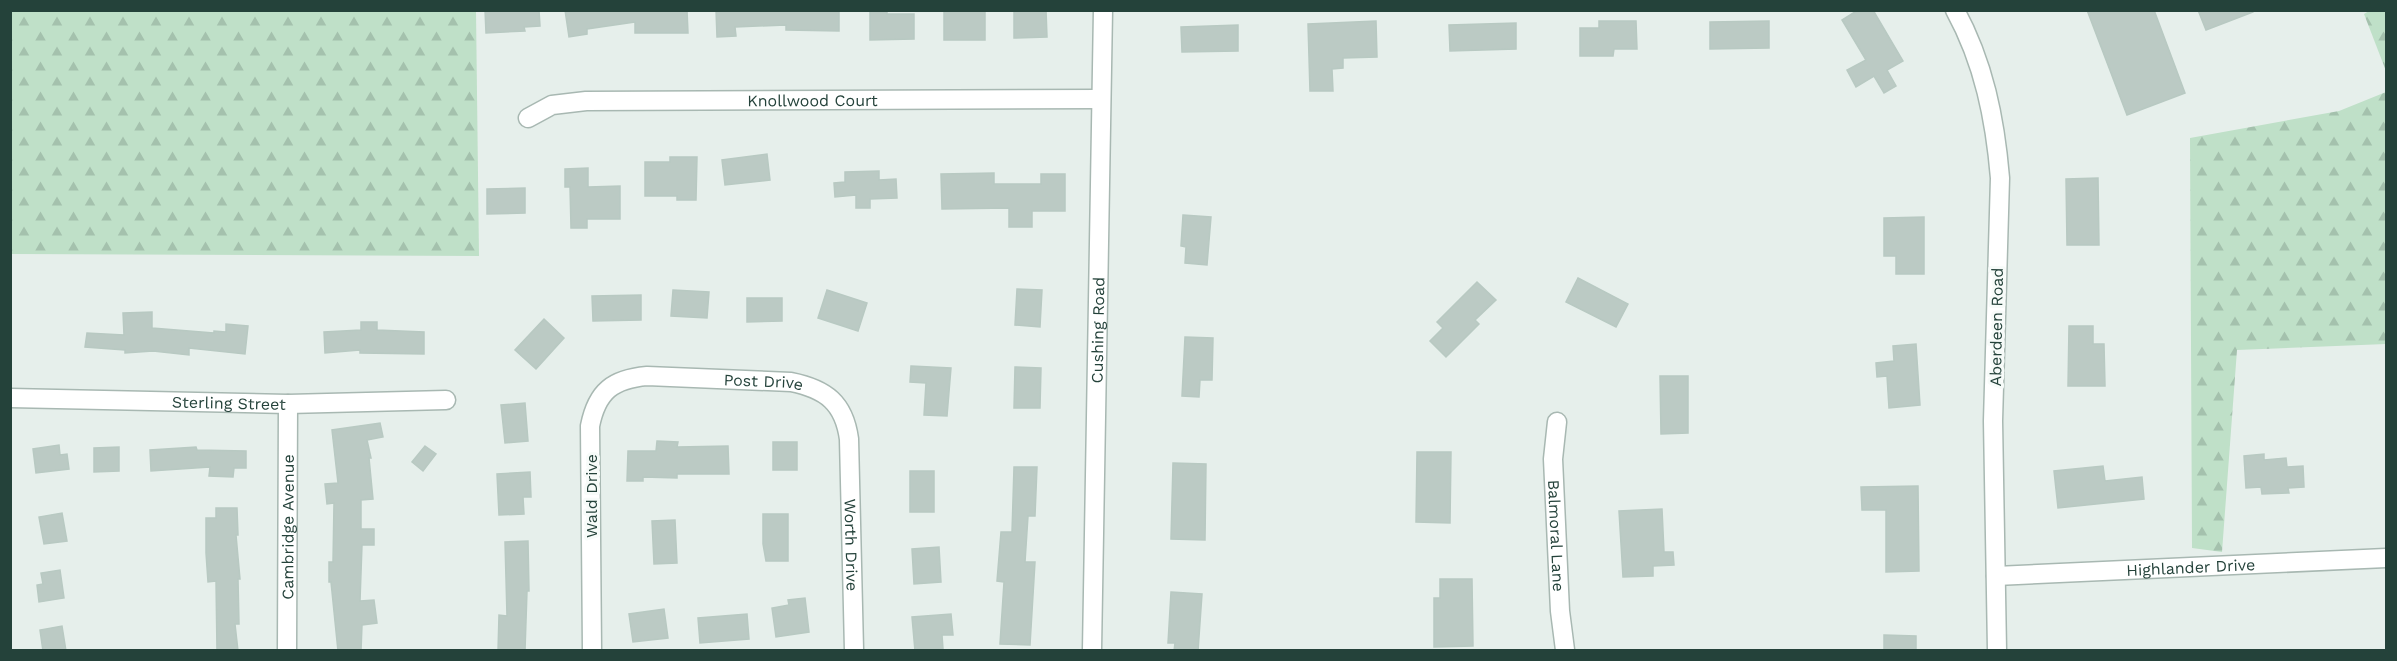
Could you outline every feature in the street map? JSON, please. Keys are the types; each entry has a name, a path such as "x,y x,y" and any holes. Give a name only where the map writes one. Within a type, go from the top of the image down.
{"street":[{"name":"Cushing Road","path":"1092,651 1103,10"},
{"name":"Aberdeen Road","path":"1955,10 1978,61 1989,99 2000,178 1993,421 1997,651"},
{"name":"Knollwood Court","path":"528,118 552,105 586,101 1101,99"},
{"name":"Post Drive","path":"647,376 791,382 812,386 836,404 843,415 849,439"},
{"name":"Wald Drive","path":"592,651 590,426 593,410 601,396 613,384 628,378 647,376"},
{"name":"Sterling Street","path":"10,398 288,404 446,400"},
{"name":"Cambridge Avenue","path":"287,651 288,404"},
{"name":"Balmoral Lane","path":"1557,422 1553,459 1560,611 1565,651"},
{"name":"Worth Drive","path":"849,439 854,651"},
{"name":"Highlander Drive","path":"1996,576 2386,558"}],"green space":[{"path":"11,10 476,11 479,256 11,254"},
{"path":"2369,11 2386,11 2386,71 2364,14"},
{"path":"2386,92 2386,344 2237,350 2222,552 2192,548 2190,138 2339,111"}],"building":[{"path":"485,10 539,10 540,26 524,27 525,31 486,33"},
{"path":"565,10 687,10 688,33 635,33 635,22 587,29 587,34 569,37"},
{"path":"716,10 839,10 839,31 786,30 786,25 735,27 736,36 717,37"},
{"path":"870,10 887,10 887,14 914,14 914,39 870,40"},
{"path":"944,10 985,10 985,40 944,40"},
{"path":"1014,10 1046,10 1047,37 1014,38"},
{"path":"1858,10 1873,10 1903,61 1887,70 1896,86 1884,93 1874,76 1856,87 1847,70 1866,60 1842,20"},
{"path":"2087,10 2154,10 2185,93 2127,115"},
{"path":"2198,10 2253,10 2253,12 2206,30"},
{"path":"1376,21 1377,57 1343,58 1343,68 1332,69 1333,91 1310,91 1308,24"},
{"path":"1599,21 1636,21 1637,49 1614,49 1613,56 1580,56 1580,28 1599,28"},
{"path":"1769,21 1769,48 1710,49 1710,22"},
{"path":"1516,23 1516,49 1450,51 1449,25"},
{"path":"1238,25 1238,51 1182,52 1181,27"},
{"path":"767,154 770,180 725,185 722,160"},
{"path":"670,157 697,157 696,200 677,200 677,196 645,196 645,162 670,162"},
{"path":"588,168 588,187 620,186 620,219 587,219 587,228 571,228 570,187 565,187 565,169"},
{"path":"879,171 879,180 896,179 897,198 870,199 870,208 856,208 856,195 835,197 834,183 845,182 845,172"},
{"path":"994,173 994,184 1041,184 1041,174 1065,174 1065,211 1032,211 1032,227 1009,227 1009,208 942,209 941,174"},
{"path":"2098,178 2099,245 2067,245 2066,179"},
{"path":"525,188 525,213 487,214 487,189"},
{"path":"1183,215 1211,217 1207,265 1185,263 1186,247 1181,246"},
{"path":"1924,217 1924,274 1896,274 1896,256 1884,256 1884,218"},
{"path":"1578,278 1628,304 1616,327 1566,302"},
{"path":"1477,282 1496,300 1475,320 1479,324 1446,357 1430,341 1443,328 1437,322"},
{"path":"1017,289 1042,290 1040,327 1015,325"},
{"path":"673,290 709,292 707,318 671,316"},
{"path":"827,290 867,303 858,331 818,318"},
{"path":"641,295 641,320 593,321 592,296"},
{"path":"747,298 782,298 782,321 747,322"},
{"path":"152,312 152,328 214,333 214,331 226,332 226,324 248,326 245,354 189,348 189,355 153,351 125,353 125,350 85,347 87,333 124,335 123,313"},
{"path":"544,319 564,338 536,369 515,350"},
{"path":"361,322 377,322 377,330 424,332 424,354 360,353 360,350 325,353 324,332 361,330"},
{"path":"2069,326 2093,326 2093,344 2104,344 2105,386 2068,386"},
{"path":"1185,337 1213,338 1212,380 1200,380 1199,397 1182,396"},
{"path":"1916,344 1920,405 1889,408 1887,376 1877,377 1876,363 1894,361 1893,346"},
{"path":"911,366 951,368 947,416 924,415 926,383 910,382"},
{"path":"1015,367 1041,368 1040,408 1014,408"},
{"path":"1660,376 1688,376 1688,433 1661,434"},
{"path":"525,403 528,441 505,443 501,405"},
{"path":"380,423 383,437 367,440 371,458 369,458 373,499 361,500 361,529 374,529 374,545 362,545 360,601 374,600 377,623 362,625 361,651 338,651 331,582 329,582 329,562 333,562 334,503 327,504 325,484 338,483 332,430"},
{"path":"657,441 678,442 677,447 728,446 729,474 677,474 677,478 643,477 643,481 627,481 628,451 656,451"},
{"path":"773,442 797,442 797,470 773,470"},
{"path":"59,445 60,455 67,454 69,469 36,473 33,449"},
{"path":"425,446 436,454 423,471 412,462"},
{"path":"119,447 119,471 94,472 94,448"},
{"path":"196,447 197,450 246,451 246,468 234,468 233,477 209,476 210,467 151,471 150,450"},
{"path":"1417,452 1451,452 1450,523 1416,522"},
{"path":"2264,454 2264,460 2286,458 2287,467 2303,466 2304,487 2288,488 2289,493 2262,494 2261,487 2246,488 2244,456"},
{"path":"1173,463 1206,464 1205,540 1171,539"},
{"path":"2103,466 2105,481 2142,477 2144,499 2058,508 2054,471"},
{"path":"1014,467 1037,467 1035,516 1028,516 1025,562 1035,562 1030,645 1000,644 1004,582 997,581 1001,532 1012,532"},
{"path":"910,471 934,471 934,512 910,512"},
{"path":"530,472 531,497 523,497 524,514 499,515 497,474"},
{"path":"1918,486 1919,571 1886,572 1886,510 1862,510 1861,487"},
{"path":"216,508 237,508 238,535 236,535 240,579 238,579 239,624 235,624 238,651 217,651 216,581 208,582 206,553 206,518 216,518"},
{"path":"1662,509 1664,552 1673,552 1674,565 1653,566 1653,576 1623,577 1619,511"},
{"path":"62,513 67,541 44,544 39,517"},
{"path":"763,514 788,514 788,561 766,561 763,544"},
{"path":"675,520 677,563 654,564 652,521"},
{"path":"528,541 529,591 527,591 525,651 498,651 499,615 507,616 505,542"},
{"path":"939,547 941,582 914,584 912,549"},
{"path":"60,570 64,598 39,602 37,585 43,584 41,573"},
{"path":"1440,579 1472,579 1473,646 1434,647 1434,598 1440,598"},
{"path":"1171,592 1202,594 1198,651 1174,651 1175,643 1168,643"},
{"path":"805,598 809,632 776,637 772,608 789,605 788,600"},
{"path":"664,609 668,638 633,642 629,614"},
{"path":"747,614 749,639 700,643 698,618"},
{"path":"951,614 953,635 942,635 943,649 915,651 912,617"},
{"path":"62,626 66,651 43,651 40,630"},
{"path":"1884,635 1916,636 1916,651 1884,651"}]}
